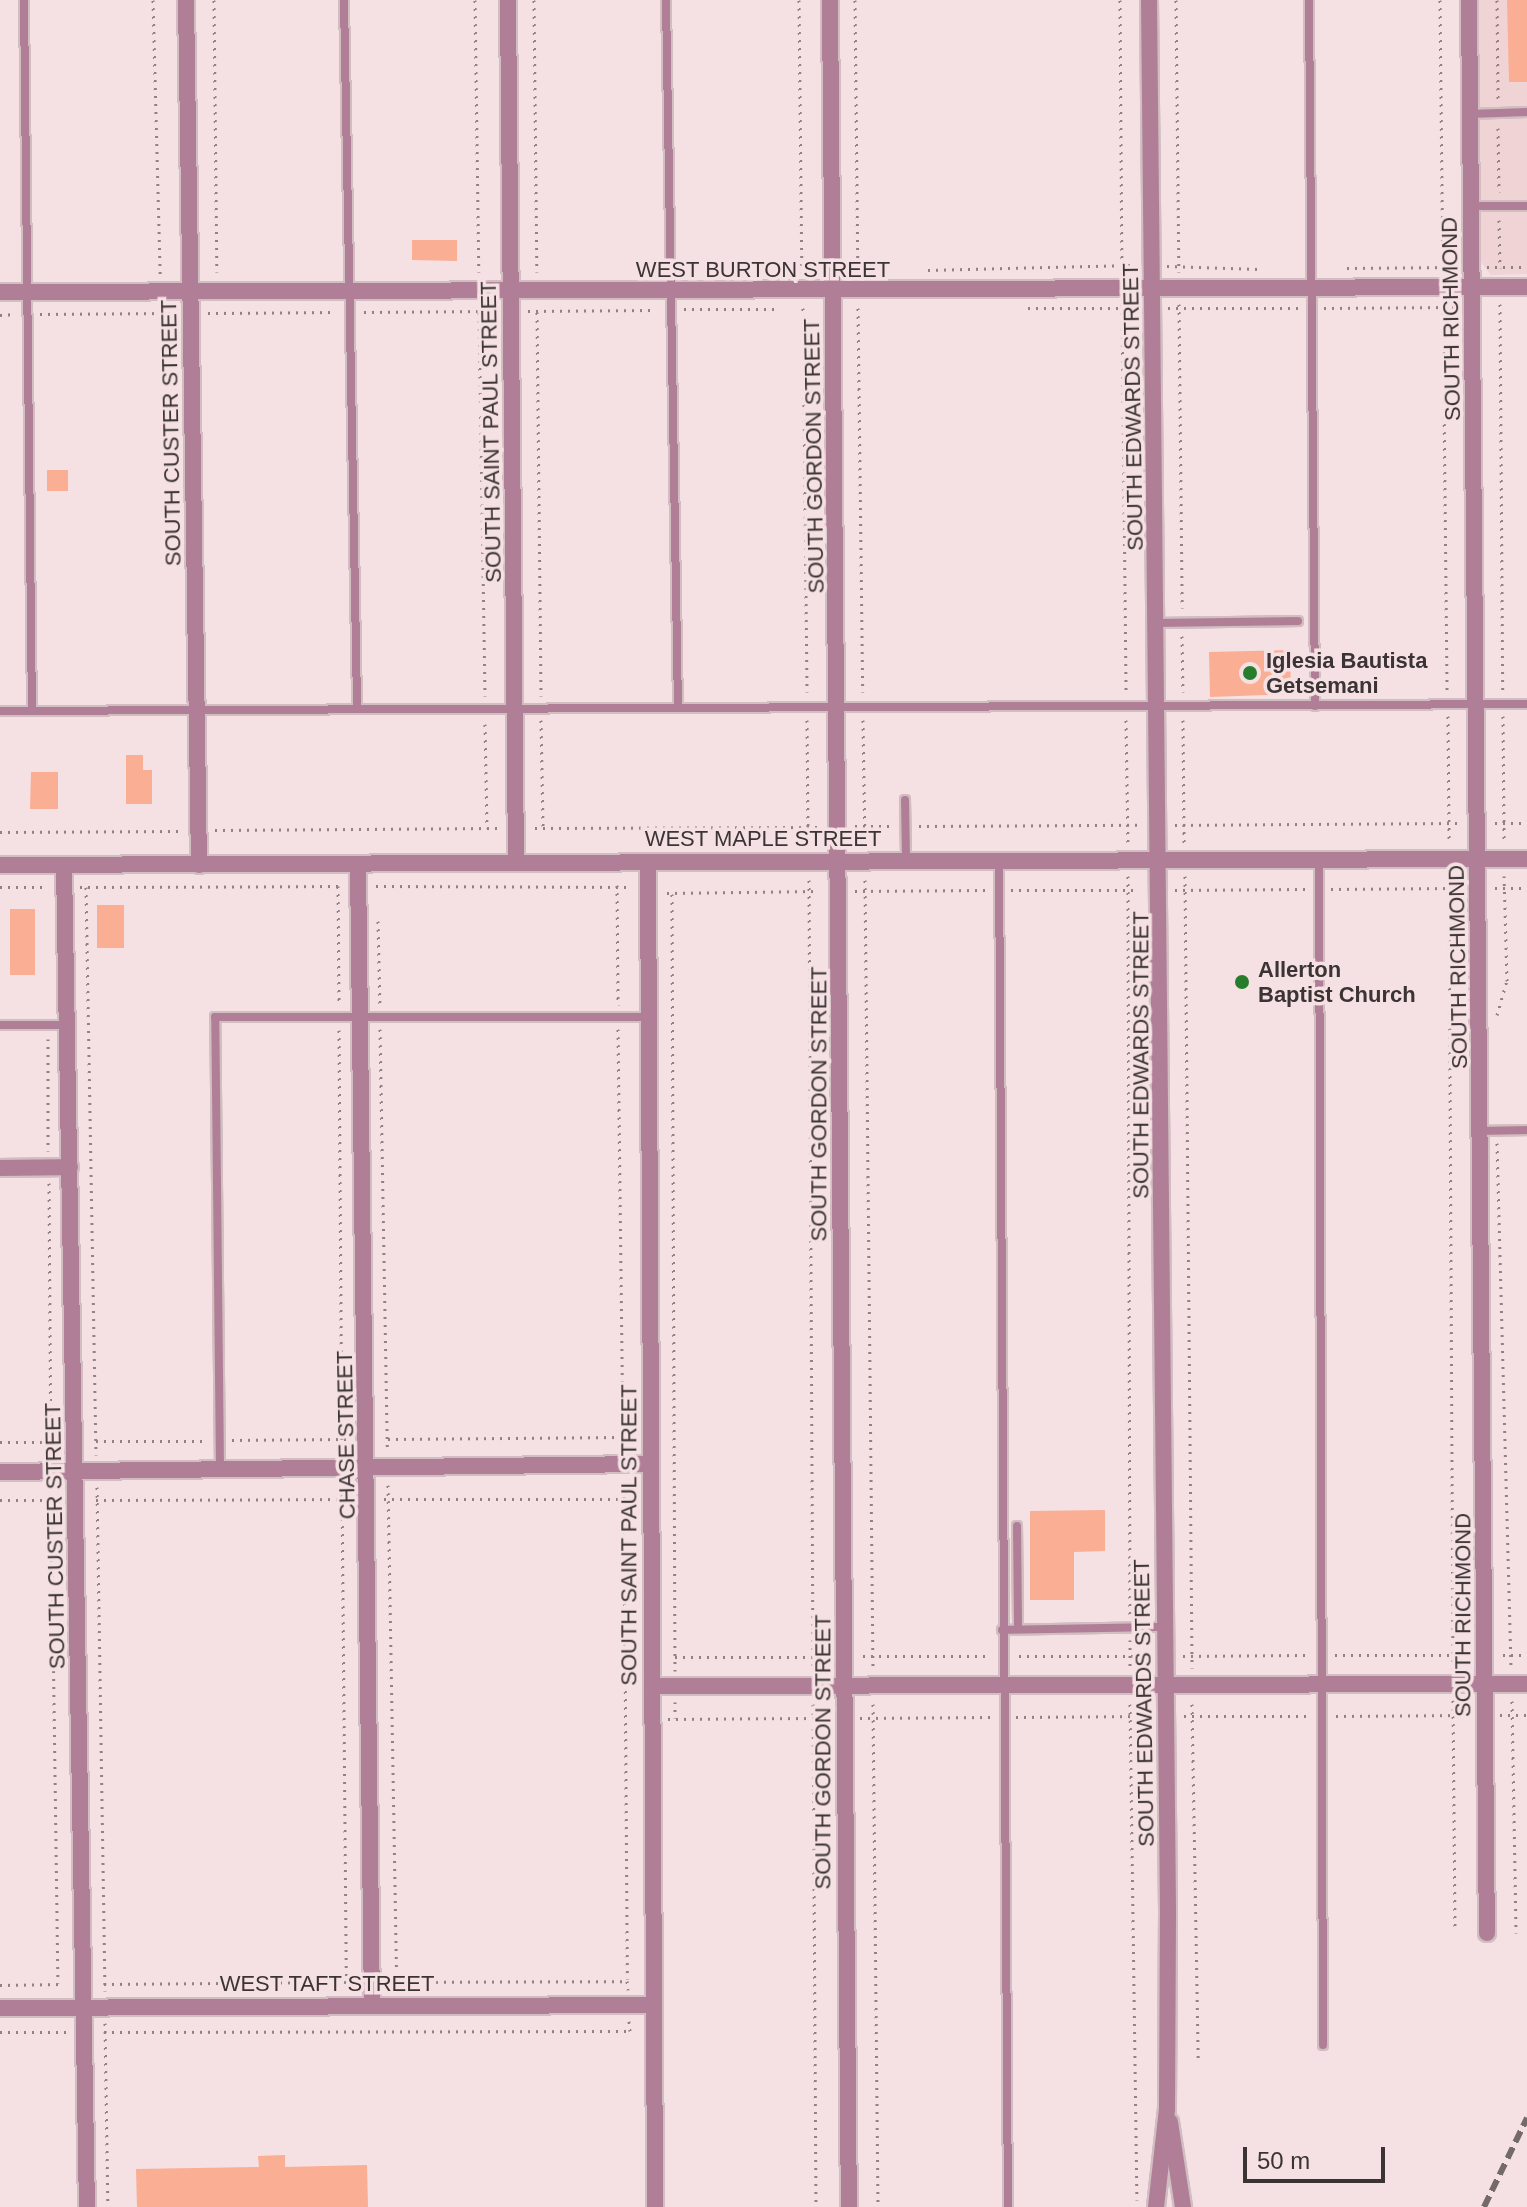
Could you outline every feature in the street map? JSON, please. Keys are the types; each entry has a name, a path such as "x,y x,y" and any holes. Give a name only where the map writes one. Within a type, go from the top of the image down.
{"street":[{"name":"SOUTH CUSTER STREET","path":"186,0 199,865"},
{"name":"SOUTH SAINT PAUL STREET","path":"508,0 516,863"},
{"name":"SOUTH GORDON STREET","path":"830,0 840,827 849,2207"},
{"name":"SOUTH EDWARDS STREET","path":"1149,0 1162,825 1167,2109"},
{"name":"SOUTH RICHMOND","path":"1469,0 1479,859 1487,1132 1487,1933"},
{"name":"WEST BURTON STREET","path":"0,292 537,293 668,301 858,300 1153,287 1527,287"},
{"name":"WEST MAPLE STREET","path":"0,865 1527,859"},
{"name":"SOUTH SAINT PAUL STREET","path":"648,862 655,2207"},
{"name":"CHASE STREET","path":"358,864 369,1467 372,2006"},
{"name":"SOUTH CUSTER STREET","path":"64,865 87,2207"},
{"path":"0,1168 70,1167"},
{"path":"0,1472 650,1464"},
{"path":"652,1686 1519,1684"},
{"name":"WEST TAFT STREET","path":"0,2008 653,2005"},
{"path":"1156,2207 1167,2109"},
{"path":"1167,2109 1183,2207"}],"lane":[{"path":"24,0 32,711"},
{"path":"344,0 357,705"},
{"path":"666,0 668,301 678,708"},
{"path":"1309,0 1315,706"},
{"path":"1470,114 1527,112"},
{"path":"1472,206 1527,206"},
{"path":"1159,623 1298,621"},
{"path":"0,711 197,710 323,714 357,705 838,709 1527,704"},
{"path":"905,800 906,860"},
{"path":"1319,859 1315,1315 1324,1419 1323,2045"},
{"path":"999,860 1002,1687 1008,2207"},
{"path":"220,1471 215,1017 649,1017"},
{"path":"0,1025 67,1025"},
{"path":"1487,1132 1527,1130"},
{"path":"1017,1526 1018,1629"},
{"path":"1002,1630 1165,1627"}],"path":[{"path":"153,0 162,313"},
{"path":"214,0 217,313"},
{"path":"475,0 487,828"},
{"path":"534,0 543,828"},
{"path":"799,0 809,861 816,2207"},
{"path":"855,0 878,2207"},
{"path":"1120,0 1128,825 1130,1716 1137,2207"},
{"path":"1176,0 1191,1656 1198,2063"},
{"path":"1440,0 1449,823 1455,1930"},
{"path":"1496,1019 1507,981 1497,0"},
{"path":"0,315 537,311 668,301 858,300 871,308"},
{"path":"1015,308 1514,306"},
{"path":"0,832 1527,823"},
{"path":"0,887 617,885 672,893 1527,888"},
{"path":"617,885 625,1464 627,1981"},
{"path":"338,886 346,1982"},
{"path":"377,886 378,900"},
{"path":"46,887 46,902"},
{"path":"86,887 108,2207"},
{"path":"672,893 675,1718"},
{"path":"378,915 397,1982"},
{"path":"47,1025 58,1984"},
{"path":"1487,1132 1501,1147 1511,1655 1519,1684 1512,1715 1516,1933"},
{"path":"0,1442 623,1437"},
{"path":"0,1500 624,1499"},
{"path":"675,1657 1527,1655"},
{"path":"665,1719 1527,1715"}],"shaded area":[{"path":"1478,0 1527,0 1527,274 1491,275 1480,261"}],"building":[{"path":"1507,0 1527,0 1527,82 1509,82"},
{"path":"412,240 457,240 457,261 412,260"},
{"path":"47,470 68,470 68,491 47,491"},
{"name":"Iglesia Bautista Getsemani","path":"1290,650 1291,694 1210,697 1209,652"},
{"path":"126,755 143,755 143,770 152,770 152,804 126,804"},
{"path":"31,772 58,772 58,809 30,809"},
{"path":"97,905 124,905 124,948 97,948"},
{"path":"10,909 35,909 35,975 10,975"},
{"path":"1105,1510 1105,1551 1074,1552 1074,1600 1030,1600 1030,1511"},
{"path":"285,2155 285,2167 367,2165 368,2207 137,2207 136,2169 259,2167 258,2156"}],"railway":[{"path":"1484,2207 1527,2118"}],"place":[{"name":"Iglesia Bautista Getsemani","path":"1250,673"},
{"name":"Allerton Baptist Church","path":"1242,982"}]}
